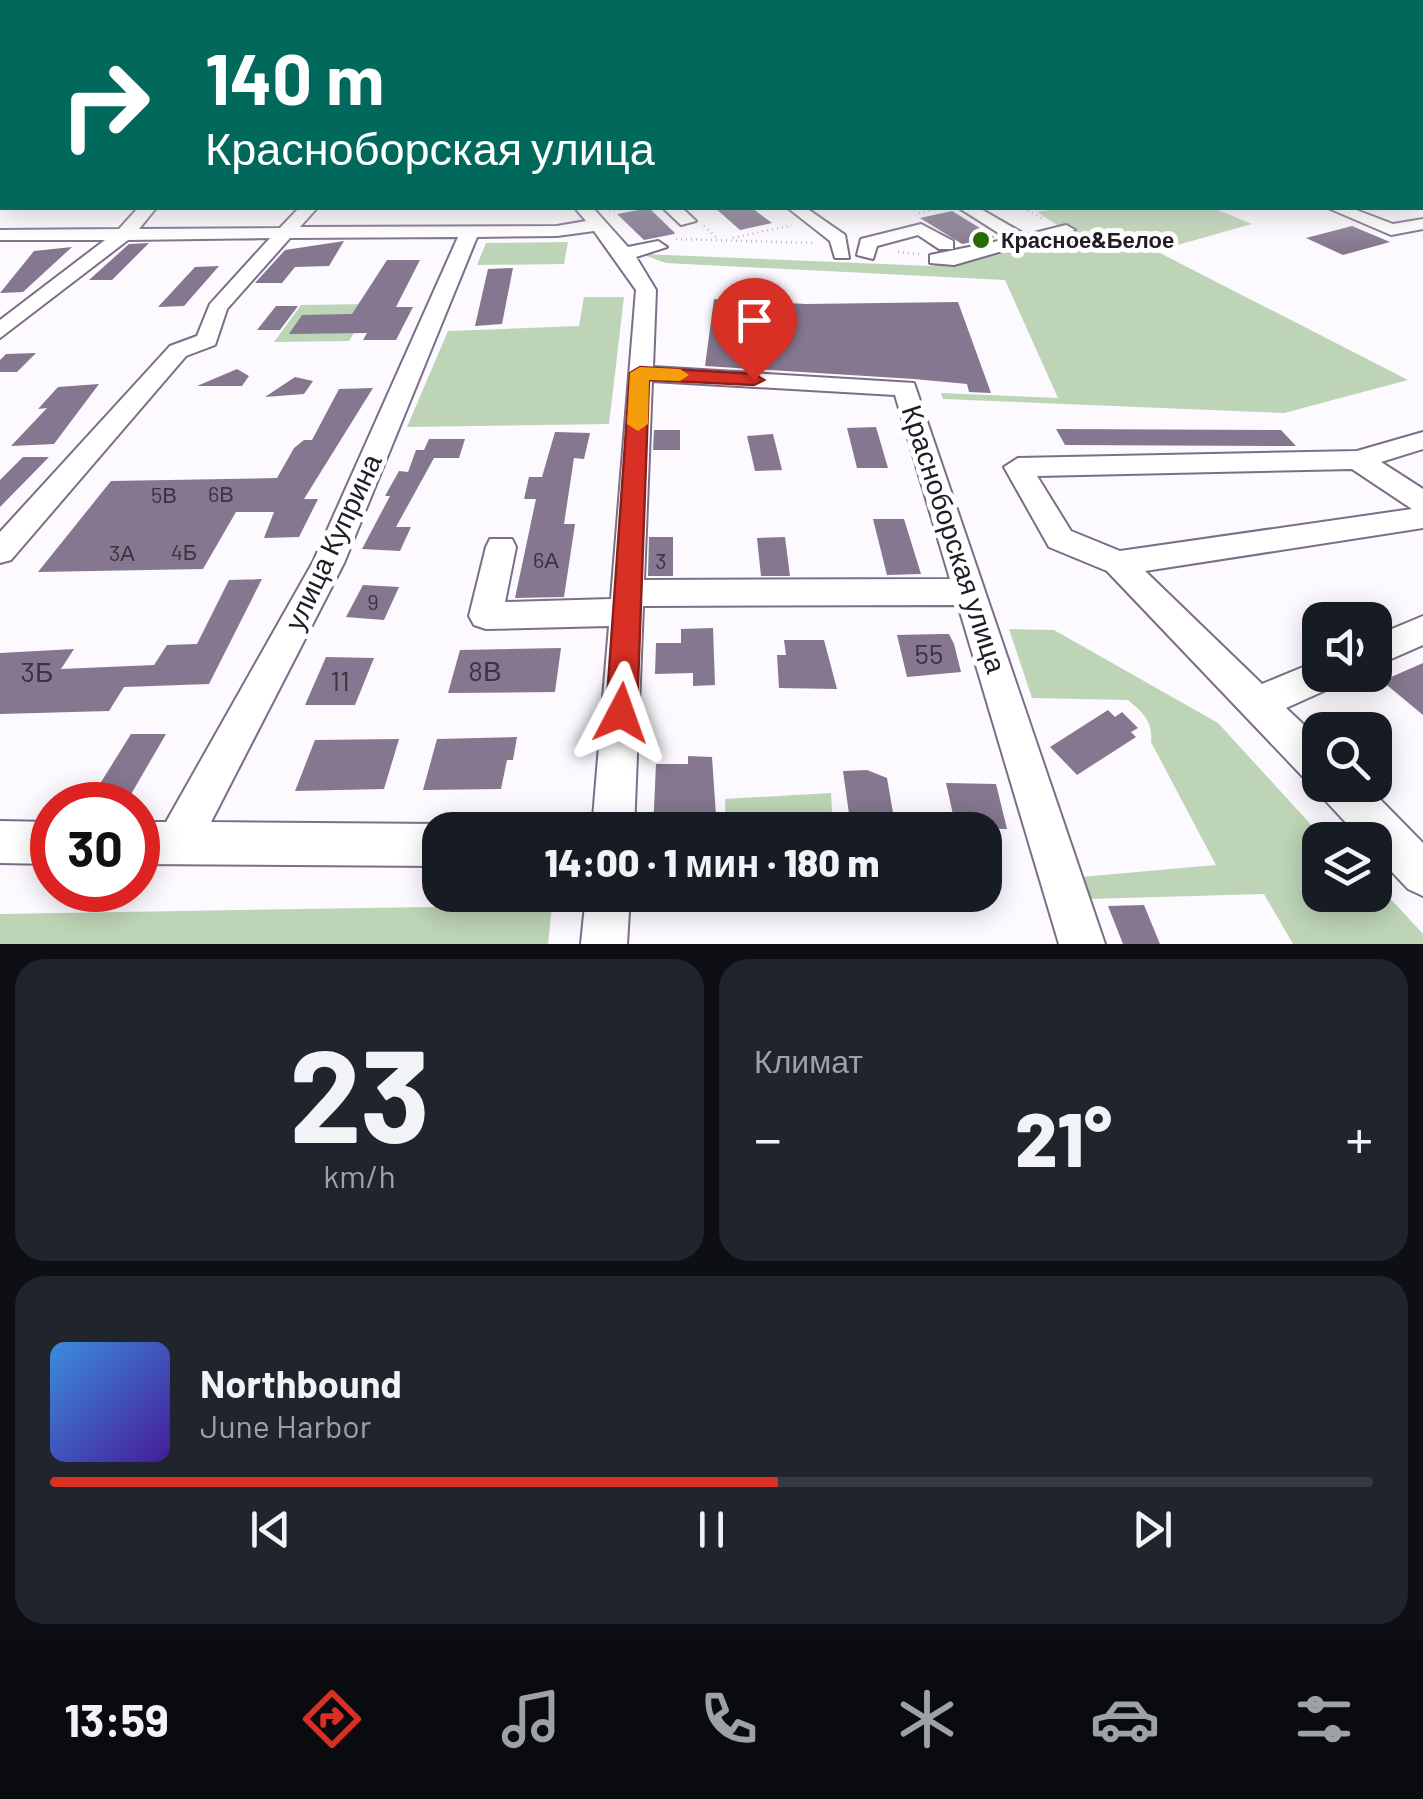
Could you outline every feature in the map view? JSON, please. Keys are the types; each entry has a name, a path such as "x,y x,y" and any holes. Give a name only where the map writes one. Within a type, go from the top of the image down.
{"street":[{"path":"0,331 126,233 145,210"},
{"path":"0,552 178,351 207,340 217,308 306,210"},
{"path":"674,210 691,228"},
{"path":"970,210 1024,241"},
{"path":"1341,210 1392,230 1423,224"},
{"path":"0,235 470,232 594,215 646,290 614,812"},
{"path":"793,216 839,240 842,254"},
{"path":"866,254 868,243 921,229 938,253 1024,241 1066,230"},
{"name":"улица Куприна","path":"160,840 328,564 470,232"},
{"path":"624,254 658,247"},
{"name":"Красноборская улица","path":"640,373 906,388 1082,944"},
{"path":"1302,747 1118,563 1060,539 1018,467 1358,460 1423,440"},
{"path":"1358,460 1423,503"},
{"path":"1118,563 1423,518"},
{"path":"501,547 486,616 629,602 971,592"},
{"path":"1392,644 1423,630"},
{"path":"1259,703 1302,684"},
{"path":"1354,802 1423,874"},
{"path":"0,842 30,842"},
{"path":"160,843 422,845"},
{"path":"604,944 607,912"}],"path":[{"path":"918,213 926,210"},
{"path":"1027,210 1046,221"},
{"path":"727,240 778,228 793,216"},
{"path":"778,228 793,216"},
{"path":"691,228 718,239"},
{"path":"691,228 718,239 820,243"},
{"path":"896,252 938,253"}],"green space":[{"path":"1218,210 1252,224 1156,251 1408,380 1284,413 943,399 941,393 1058,398 1005,280 666,263 641,254 931,266 1068,232 1037,212"},
{"path":"568,242 564,264 477,265 486,243"},
{"path":"584,297 624,297 609,424 407,427 448,331 579,326"},
{"path":"371,304 349,341 274,342 301,305"},
{"path":"1009,629 1054,630 1218,723 1309,822 1302,822 1302,912 1392,912 1392,900 1423,934 1423,944 1293,944 1264,894 1087,899 1081,877 1216,865 1151,742 1149,723 1128,700 1032,698"},
{"path":"831,793 832,812 725,812 725,799"},
{"path":"422,907 422,912 551,912 548,944 0,944 0,914"}],"building":[{"path":"651,210 675,233 644,240 617,214"},
{"path":"717,210 755,210 772,223 740,230"},
{"path":"952,211 994,238 962,244 920,218"},
{"path":"1352,226 1390,242 1343,255 1306,238"},
{"path":"344,241 329,266 295,267 282,283 255,283 285,250"},
{"path":"149,243 112,280 89,280 129,244"},
{"path":"72,247 23,292 0,293 34,251"},
{"path":"387,260 420,260 396,307 413,307 396,340 363,340 367,333 289,334 302,315 352,314"},
{"path":"219,266 184,306 158,307 195,267"},
{"path":"513,268 502,324 475,326 488,269"},
{"path":"714,299 806,304 958,302 991,393 969,392 967,384 705,366"},
{"path":"276,306 298,306 280,330 257,330"},
{"path":"36,353 17,372 0,372 0,360 6,354"},
{"path":"237,369 249,376 242,386 197,386"},
{"path":"295,377 313,381 304,394 265,397"},
{"path":"99,384 54,444 11,446 47,408 38,409 58,387"},
{"path":"373,388 304,499 318,499 299,537 264,538 274,512 236,512 203,569 38,572 111,481 277,478 294,448 304,440 312,440 339,389"},
{"path":"876,427 888,468 857,468 847,428"},
{"path":"1056,429 1281,430 1296,446 1065,445"},
{"path":"654,430 680,430 680,450 653,450"},
{"path":"555,432 590,433 584,459 574,458 564,524 575,524 564,597 515,598 536,499 524,499 529,477 542,477"},
{"path":"773,434 782,470 755,471 747,436"},
{"path":"429,439 465,439 459,458 434,458 396,527 411,527 400,551 362,549 399,471 408,472 416,450 424,450"},
{"path":"23,457 49,457 0,507 0,480"},
{"path":"873,519 904,519 921,574 887,575"},
{"path":"649,537 673,537 673,576 648,576"},
{"path":"785,537 790,576 761,576 757,538"},
{"path":"262,579 209,684 124,687 109,711 0,714 0,653 74,649 61,669 154,665 167,645 197,644 229,580"},
{"path":"363,585 399,587 384,620 346,617"},
{"path":"713,628 715,685 693,686 693,673 655,674 656,643 681,643 681,629"},
{"path":"949,634 961,672 907,677 897,635"},
{"path":"784,640 824,640 837,689 779,688 777,655 786,655"},
{"path":"561,648 555,692 448,693 460,650"},
{"path":"326,657 374,658 355,705 305,705"},
{"path":"1423,663 1423,715 1392,689 1392,677"},
{"path":"1108,710 1115,717 1122,712 1138,728 1131,732 1136,737 1077,775 1050,747"},
{"path":"131,734 166,734 138,782 101,782"},
{"path":"517,737 501,789 423,790 437,739"},
{"path":"399,739 384,789 295,791 315,740"},
{"path":"688,756 712,757 716,812 654,812 656,764 688,764"},
{"path":"867,770 887,778 893,812 849,812 843,771"},
{"path":"946,783 996,784 1007,829 1002,829 1002,812 952,812"},
{"path":"1144,905 1160,944 1123,944 1108,906"}],"slow traffic":[{"path":"638,424 640,373 680,375"}],"place":[{"name":"Красное&Белое","path":"981,240"}],"route":[{"path":"621,713 640,373 754,380"}]}
